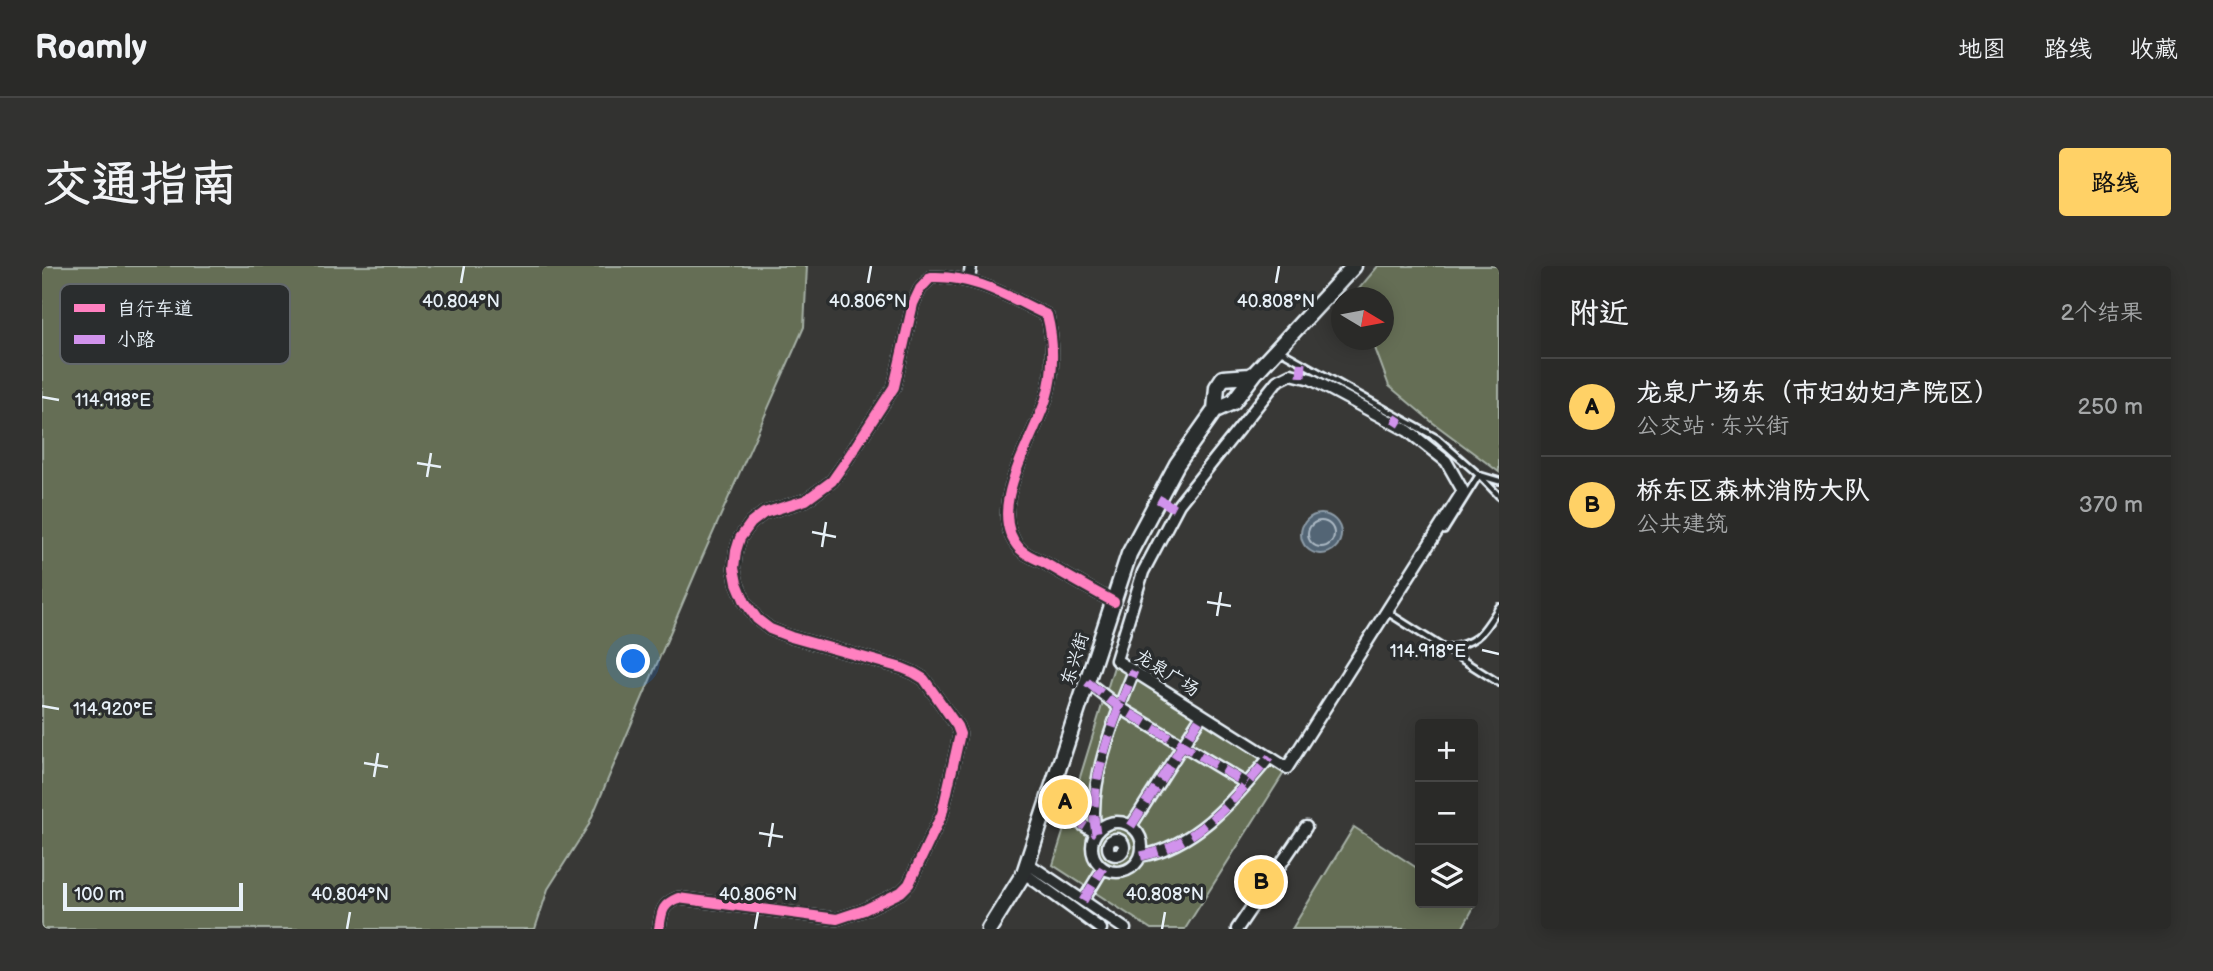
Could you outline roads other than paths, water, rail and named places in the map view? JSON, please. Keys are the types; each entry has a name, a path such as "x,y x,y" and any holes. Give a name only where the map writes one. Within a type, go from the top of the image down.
{"street":[{"path":"969,280 971,266"},
{"path":"1255,373 1250,376 1223,378 1217,387 1215,410 1233,402 1255,373 1354,266"},
{"path":"659,929 662,911 668,902 678,898 837,924 901,891 909,884 942,814 960,734 924,679 902,668 770,629 757,619 745,602 734,568 740,538 751,523 764,513 806,500 832,481 846,461 894,387 913,304 920,289 931,277 950,276 969,280 1047,315 1051,330 1051,372 1047,397 1010,489 1006,510 1009,531 1021,550 1114,602"},
{"path":"1141,856 1158,853 1199,830 1225,809 1270,757 1287,768 1388,613 1463,491 1446,461 1397,421 1311,379 1301,377 1302,363"},
{"name":"龙泉广场","path":"1270,757 1116,660 1143,572 1176,509 1277,381 1291,374 1301,377"},
{"name":"东兴街","path":"989,929 1025,868 1129,554 1177,464 1215,410"},
{"path":"1158,499 1176,509"},
{"path":"1097,834 1094,821 1103,759 1119,707 1134,671"},
{"path":"1087,682 1119,707 1247,784"},
{"path":"1131,826 1202,715"},
{"path":"1047,803 1097,834"},
{"path":"1111,823 1131,826 1141,838 1142,845 1141,856 1136,864 1125,872 1103,869 1093,852 1092,844 1097,834 1111,823"},
{"path":"1237,929 1306,827"},
{"path":"1025,868 1125,929"},
{"path":"1025,868 1101,929"},
{"path":"1083,901 1103,869"}],"lane":[{"path":"1277,349 1397,421 1437,438 1499,496"},
{"path":"1479,475 1499,481"},
{"path":"1293,766 1388,613 1479,475"},
{"path":"1444,649 1471,643 1499,607"},
{"path":"1388,613 1499,683"}],"water":[{"path":"1321,514 1329,515 1335,520 1340,526 1340,542 1335,548 1329,553 1321,554 1313,553 1307,548 1302,542 1301,534 1302,526 1307,520 1313,515"}],"place":[{"name":"龙泉广场东（市妇幼妇产院区）","path":"1065,802"},
{"name":"桥东区森林消防大队","path":"1261,882"}]}
